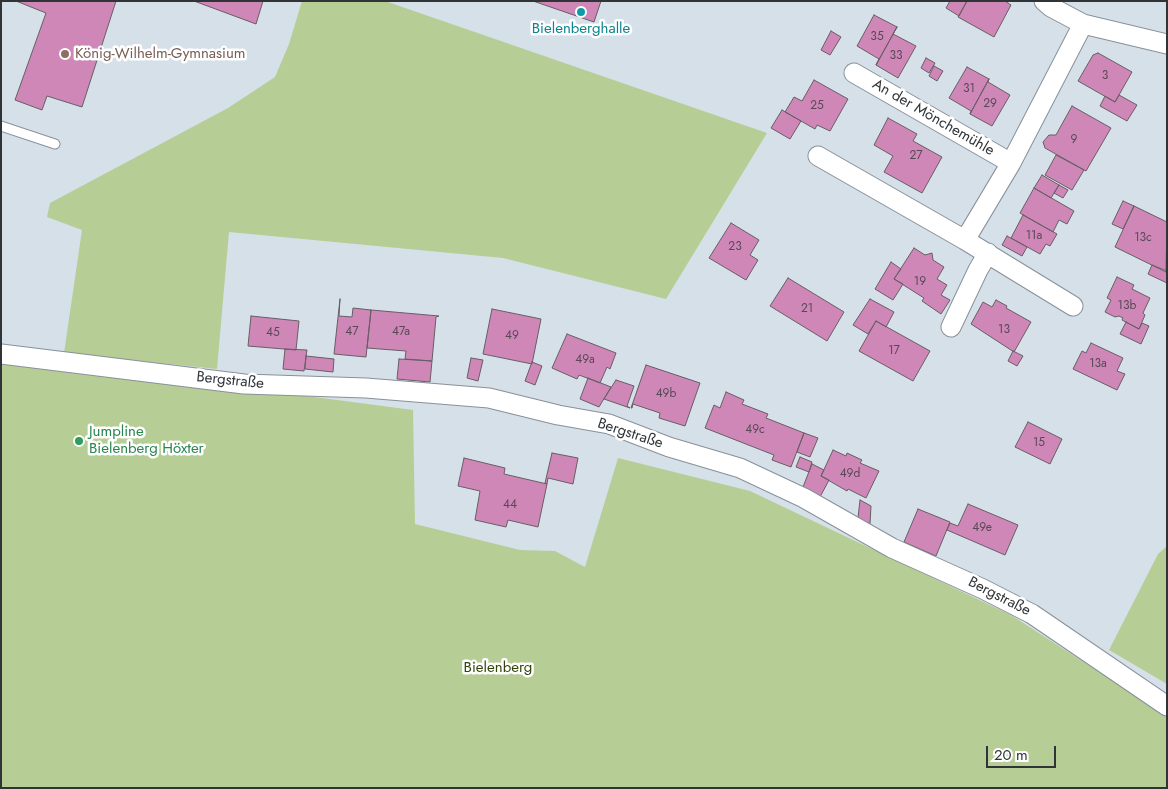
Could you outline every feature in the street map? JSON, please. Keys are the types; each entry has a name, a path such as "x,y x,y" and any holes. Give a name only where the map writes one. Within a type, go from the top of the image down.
{"street":[{"path":"1044,1 1051,7 1083,24 1167,44"},
{"name":"An der Mönchemühle","path":"965,240 1011,163 1083,24"},
{"name":"An der Mönchemühle","path":"854,73 1011,163"},
{"path":"818,156 988,253 1073,306"},
{"path":"951,327 988,253"},
{"name":"Bergstraße","path":"1,354 244,384 366,388 489,398 558,415 609,424 669,447 740,468 804,498 892,548 983,589 1032,614 1167,706"}],"lane":[{"path":"1,126 55,144"}],"green space":[{"path":"302,1 385,1 767,133 666,299 503,258 229,232 217,369 64,353 82,230 47,217 50,203 228,108 275,77 289,44"},
{"name":"Bielenberg","path":"1,360 155,376 413,410 415,524 520,550 555,551 585,567 618,458 750,491 1011,615 1167,716 1167,788 1,788"},
{"path":"1167,546 1167,684 1109,650 1158,554"}],"building":[{"name":"König-Wilhelm-Gymnasium","path":"16,1 116,1 82,107 47,96 42,110 15,100 46,13"},
{"name":"König-Wilhelm-Gymnasium","path":"194,1 263,1 256,24"},
{"name":"Bielenberghalle","path":"533,1 601,1 594,22"},
{"path":"950,1 967,1 959,16 946,8"},
{"path":"967,1 1005,1 1011,5 994,37 958,17"},
{"path":"874,15 897,27 876,65 879,59 857,46"},
{"path":"831,31 841,37 830,55 821,50"},
{"path":"893,34 916,46 898,78 876,65"},
{"path":"1098,53 1132,72 1115,102 1078,81 1093,55"},
{"path":"926,58 935,63 929,73 921,68"},
{"path":"934,66 943,71 937,81 929,76"},
{"path":"967,67 989,79 970,114 971,111 949,98"},
{"path":"989,79 988,82 1010,95 992,126 970,114"},
{"path":"814,80 848,99 830,131 817,125 815,129 785,112 794,97 802,101"},
{"path":"1119,95 1137,105 1127,121 1100,106 1105,96 1115,102"},
{"path":"1072,106 1111,128 1086,171 1045,148 1043,142 1049,135 1056,135"},
{"path":"782,110 801,121 790,139 771,128"},
{"path":"888,118 917,134 913,141 942,157 922,193 884,172 893,156 874,145"},
{"path":"1056,155 1084,170 1072,190 1045,175"},
{"path":"1042,175 1059,185 1051,198 1034,188"},
{"path":"1059,185 1068,190 1063,198 1054,193"},
{"path":"1034,188 1074,211 1067,224 1059,220 1053,232 1020,213"},
{"path":"1123,201 1134,206 1123,229 1112,224"},
{"path":"1134,206 1167,222 1166,272 1115,247"},
{"path":"1023,215 1057,234 1050,246 1046,244 1040,254 1011,238"},
{"path":"731,223 759,240 750,255 758,260 746,280 709,258"},
{"path":"1007,236 1027,247 1022,256 1002,245"},
{"path":"914,248 925,255 932,253 933,260 944,267 937,279 947,285 941,295 950,300 941,314 922,301 924,298 894,279"},
{"path":"891,262 901,269 894,279 903,284 893,300 875,289"},
{"path":"1152,265 1167,271 1167,283 1148,274"},
{"path":"1117,277 1134,285 1132,289 1150,298 1143,313 1145,315 1139,329 1122,320 1123,318 1119,316 1115,317 1105,312 1111,300 1107,298"},
{"path":"788,278 844,312 827,341 770,306"},
{"path":"340,299 339,316 352,317 353,308 371,310 366,357 334,354"},
{"path":"870,299 894,312 886,327 876,321 868,334 853,325"},
{"path":"996,300 1031,322 1014,352 971,324 983,302 992,307"},
{"path":"492,309 541,319 532,364 483,354"},
{"path":"371,310 439,316 436,317 432,361 405,359 406,351 367,348"},
{"path":"251,316 299,321 296,350 248,346"},
{"path":"876,321 930,351 913,381 859,351"},
{"path":"1126,322 1139,329 1142,323 1149,326 1141,344 1120,334"},
{"path":"567,334 616,353 610,369 607,367 600,383 579,375 577,379 552,368"},
{"path":"1091,343 1123,358 1117,371 1125,374 1117,390 1073,369 1082,351 1086,353"},
{"path":"285,349 307,350 304,371 283,369"},
{"path":"1013,351 1023,356 1017,366 1008,361"},
{"path":"306,356 334,359 333,372 305,369"},
{"path":"471,358 483,360 478,381 467,378"},
{"path":"399,359 432,361 430,382 397,379"},
{"path":"532,362 542,366 535,385 525,381"},
{"path":"646,365 700,383 685,426 659,418 660,413 633,404 631,408"},
{"path":"588,378 611,387 599,407 580,399"},
{"path":"616,380 634,386 627,406 630,408 604,399"},
{"path":"726,392 744,400 742,404 768,414 766,418 804,433 791,467 772,460 774,455 705,428 714,405 720,408"},
{"path":"1028,422 1062,439 1050,464 1015,447"},
{"path":"804,433 818,438 810,457 797,452"},
{"path":"833,450 846,456 847,453 862,460 860,463 879,471 866,498 848,489 847,491 821,476"},
{"path":"552,453 578,458 573,484 548,478 547,484 545,483"},
{"path":"800,457 812,462 809,472 796,467"},
{"path":"464,458 505,468 504,474 547,484 538,527 508,520 506,527 475,520 480,491 458,486"},
{"path":"812,464 824,470 821,476 829,480 820,497 803,487"},
{"path":"860,500 871,506 870,524 858,518"},
{"path":"968,504 1018,525 1005,555 947,530 950,523 958,526"},
{"path":"918,509 950,522 936,556 904,542"}],"place":[{"name":"Bielenberghalle","path":"581,12"},
{"name":"König-Wilhelm-Gymnasium","path":"65,54"},
{"name":"Jumpline Bielenberg Höxter","path":"79,441"}]}
